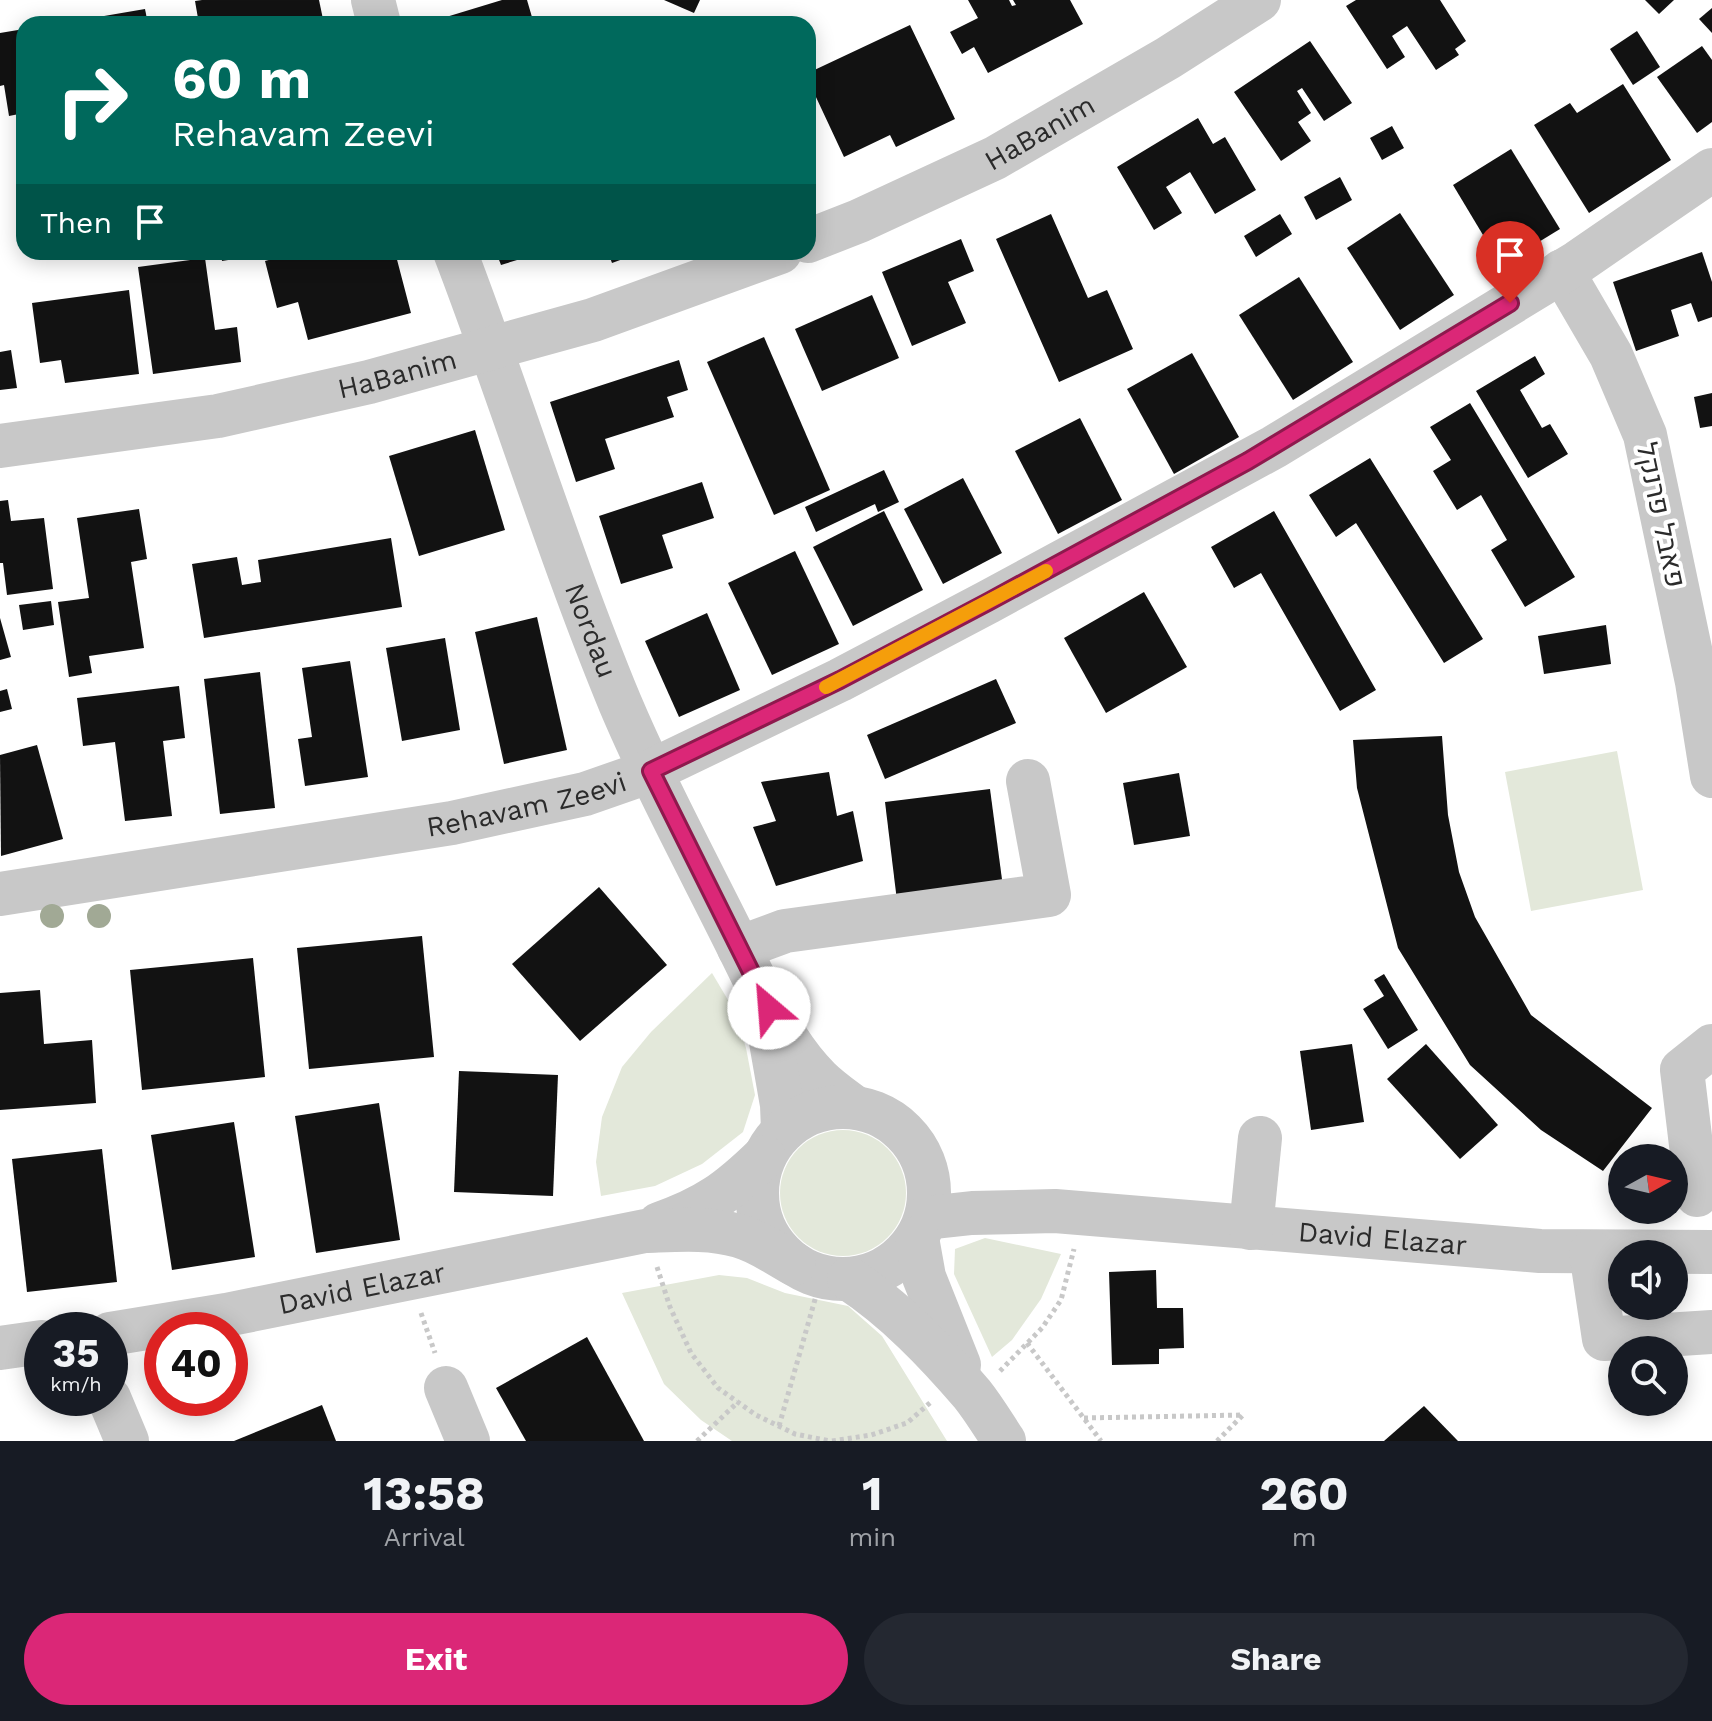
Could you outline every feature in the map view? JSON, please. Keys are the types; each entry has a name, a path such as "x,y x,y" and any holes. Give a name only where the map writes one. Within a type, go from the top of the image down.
{"street":[{"name":"HaBanim","path":"816,238 995,158 1168,58 1259,0"},
{"name":"Rehavam Zeevi","path":"0,894 452,823 585,794 651,771 867,666 1274,447 1562,271 1712,170"},
{"name":"Nordau","path":"458,260 563,553 620,703 651,771 761,993 799,1055 819,1079 854,1107"},
{"name":"HaBanim","path":"0,446 218,416 369,382 593,320 758,260"},
{"name":"פאבל פרנקל","path":"1562,271 1611,355 1645,435 1697,682 1712,776"},
{"path":"739,948 785,931 1049,895 1028,781"},
{"name":"Nordau","path":"761,993 782,1105 774,1144"},
{"path":"1697,1195 1682,1070 1712,1046"},
{"path":"966,1388 924,1277 922,1228 929,1188 923,1159 906,1134 883,1116 854,1107 828,1107 804,1115 774,1144 758,1181 758,1205 764,1228 777,1248 822,1274 877,1297 966,1388 1004,1441"},
{"path":"1251,1228 1260,1138"},
{"name":"David Elazar","path":"128,1331 226,1315 628,1234 702,1207 738,1183 774,1144"},
{"name":"David Elazar","path":"923,1159 940,1175 964,1187 1069,1212"},
{"name":"David Elazar","path":"922,1228 972,1213 1069,1212 1525,1250 1712,1252"},
{"path":"822,1274 875,1273 899,1259 922,1228"},
{"name":"David Elazar","path":"628,1234 709,1231 739,1236 822,1274"},
{"path":"1591,1252 1604,1339 1712,1332"},
{"path":"0,1348 24,1345"},
{"path":"446,1388 468,1441"},
{"path":"117,1416 127,1441"}],"path":[{"path":"628,1234 670,1307 691,1353 718,1388 756,1415 795,1434 831,1441 871,1435 907,1423 966,1388 1027,1343 1042,1328 1061,1300 1069,1212"},
{"path":"779,1426 822,1274"},
{"path":"409,1278 446,1388"},
{"path":"1027,1343 1101,1441"},
{"path":"697,1441 738,1402"},
{"path":"1084,1418 1243,1415 1217,1441"}],"shaded area":[{"path":"1617,751 1643,890 1531,911 1505,772"},
{"path":"712,973 734,1010 746,1048 755,1095 743,1132 702,1164 655,1186 601,1196 596,1162 602,1117 622,1067 651,1032"},
{"path":"843,1130 867,1135 887,1149 901,1169 906,1193 901,1217 887,1237 867,1251 843,1256 819,1251 799,1237 785,1217 780,1193 785,1169 799,1149 819,1135"},
{"path":"985,1238 1061,1254 1041,1299 1012,1340 992,1357 954,1274 955,1249"},
{"path":"719,1275 747,1278 785,1293 848,1306 882,1336 947,1441 732,1441 701,1420 664,1384 622,1293"}],"building":[{"path":"319,0 322,16 198,16 195,1"},
{"path":"502,0 527,0 532,16 449,16"},
{"path":"664,0 700,0 694,13"},
{"path":"968,0 1009,0 1012,6 1016,5 1013,0 1070,0 1083,24 988,73 974,47 962,54 950,32 978,18"},
{"path":"1356,0 1440,0 1466,41 1455,49 1459,55 1436,70 1407,26 1392,36 1405,57 1387,69 1346,6"},
{"path":"1645,0 1674,0 1659,14"},
{"path":"1712,8 1712,33 1699,19"},
{"path":"145,9 146,16 104,16"},
{"path":"910,25 955,119 896,147 890,135 844,157 816,97 816,69"},
{"path":"16,30 16,115 9,116 4,85 0,86 0,33"},
{"path":"1637,31 1660,67 1633,85 1610,49"},
{"path":"1310,41 1352,103 1324,121 1302,88 1297,91 1311,113 1298,122 1311,141 1281,161 1234,92"},
{"path":"1702,46 1712,60 1712,122 1697,133 1657,77"},
{"path":"1623,84 1671,160 1589,213 1534,125 1570,103 1577,113"},
{"path":"1198,118 1213,144 1225,137 1256,190 1215,214 1190,172 1166,187 1182,213 1154,230 1117,167"},
{"path":"1392,126 1404,148 1382,160 1370,138"},
{"path":"1511,149 1560,229 1501,265 1453,185"},
{"path":"1340,177 1352,200 1316,220 1304,197"},
{"path":"1400,213 1454,295 1400,330 1347,248"},
{"path":"1051,214 1088,298 1107,290 1133,349 1059,382 996,239"},
{"path":"1280,214 1292,234 1256,257 1244,236"},
{"path":"961,239 974,271 948,282 966,323 912,346 882,272"},
{"path":"1702,252 1712,282 1712,317 1698,322 1691,303 1671,310 1679,336 1636,351 1613,282"},
{"path":"205,260 215,330 237,327 241,362 153,374 138,267"},
{"path":"397,260 411,313 308,340 298,302 277,308 265,261"},
{"path":"499,260 517,260 501,265"},
{"path":"1299,277 1353,362 1293,400 1239,315"},
{"path":"129,290 139,374 65,383 61,360 40,363 32,303"},
{"path":"872,295 899,358 822,391 795,329"},
{"path":"764,337 830,490 774,515 707,362"},
{"path":"11,350 17,388 0,390 0,352"},
{"path":"1192,353 1239,437 1174,474 1127,389"},
{"path":"1535,356 1545,374 1520,390 1542,428 1550,424 1568,454 1528,478 1476,391"},
{"path":"679,360 688,390 667,397 674,417 605,439 615,469 576,482 550,402"},
{"path":"1712,393 1712,426 1700,428 1694,397"},
{"path":"1470,403 1575,577 1525,607 1491,550 1507,540 1481,495 1457,510 1433,471 1451,460 1430,427"},
{"path":"1080,418 1122,500 1058,534 1015,451"},
{"path":"475,430 505,530 419,556 389,456"},
{"path":"1370,458 1483,639 1444,663 1356,523 1336,537 1309,495"},
{"path":"884,470 899,502 878,512 875,504 816,532 805,507"},
{"path":"963,478 1002,553 943,584 904,509"},
{"path":"702,482 714,518 662,535 673,568 621,584 599,516"},
{"path":"8,500 11,521 44,518 53,589 7,595 3,563 0,563 0,501"},
{"path":"139,509 147,559 131,562 144,648 89,656 92,673 69,677 58,602 89,598 77,518"},
{"path":"884,511 923,590 853,626 813,547"},
{"path":"1274,511 1376,690 1340,711 1261,573 1234,588 1211,547"},
{"path":"391,538 402,607 204,638 192,564 237,557 242,585 261,582 258,560"},
{"path":"795,551 839,644 772,675 728,583"},
{"path":"1144,592 1187,667 1106,713 1064,638"},
{"path":"51,601 54,625 23,630 19,605"},
{"path":"707,613 740,690 679,717 645,641"},
{"path":"537,617 567,750 504,764 475,632"},
{"path":"0,618 11,657 0,660"},
{"path":"1606,625 1611,664 1544,674 1538,636"},
{"path":"445,638 460,730 402,741 386,648"},
{"path":"350,661 368,777 305,786 298,739 312,737 302,668"},
{"path":"260,672 275,808 220,814 204,679"},
{"path":"996,679 1016,723 885,779 867,735"},
{"path":"179,686 185,738 163,741 172,816 125,821 115,742 83,746 77,698"},
{"path":"7,689 12,709 0,712 0,691"},
{"path":"1442,736 1448,815 1459,872 1475,917 1531,1015 1652,1108 1624,1144 1608,1144 1608,1165 1603,1171 1541,1130 1470,1065 1398,948 1357,788 1353,740"},
{"path":"37,745 63,839 1,856 0,755"},
{"path":"829,772 837,816 853,811 863,861 776,886 753,827 776,821 761,782"},
{"path":"1179,773 1190,836 1134,845 1123,783"},
{"path":"990,789 1003,887 897,901 885,802"},
{"path":"599,887 667,965 580,1041 512,964"},
{"path":"422,936 434,1057 309,1069 297,948"},
{"path":"253,958 265,1077 142,1090 130,970"},
{"path":"1384,974 1418,1030 1388,1049 1363,1009 1384,996 1374,980"},
{"path":"40,990 44,1044 92,1040 96,1103 0,1110 0,993"},
{"path":"1352,1044 1364,1122 1311,1130 1300,1051"},
{"path":"1426,1044 1498,1125 1460,1159 1387,1079"},
{"path":"459,1071 558,1075 553,1196 454,1192"},
{"path":"379,1103 400,1240 316,1253 295,1116"},
{"path":"234,1122 255,1257 172,1270 151,1135"},
{"path":"102,1149 117,1282 27,1292 12,1159"},
{"path":"1156,1270 1157,1308 1183,1308 1184,1348 1159,1349 1159,1364 1112,1365 1109,1272"},
{"path":"587,1337 644,1441 526,1441 496,1388"},
{"path":"322,1405 336,1441 234,1441"},
{"path":"1424,1406 1458,1441 1384,1441"}],"slow traffic":[{"path":"826,687 1046,571"}],"route":[{"path":"769,1008 651,771 840,680 1274,447 1510,303"}]}
